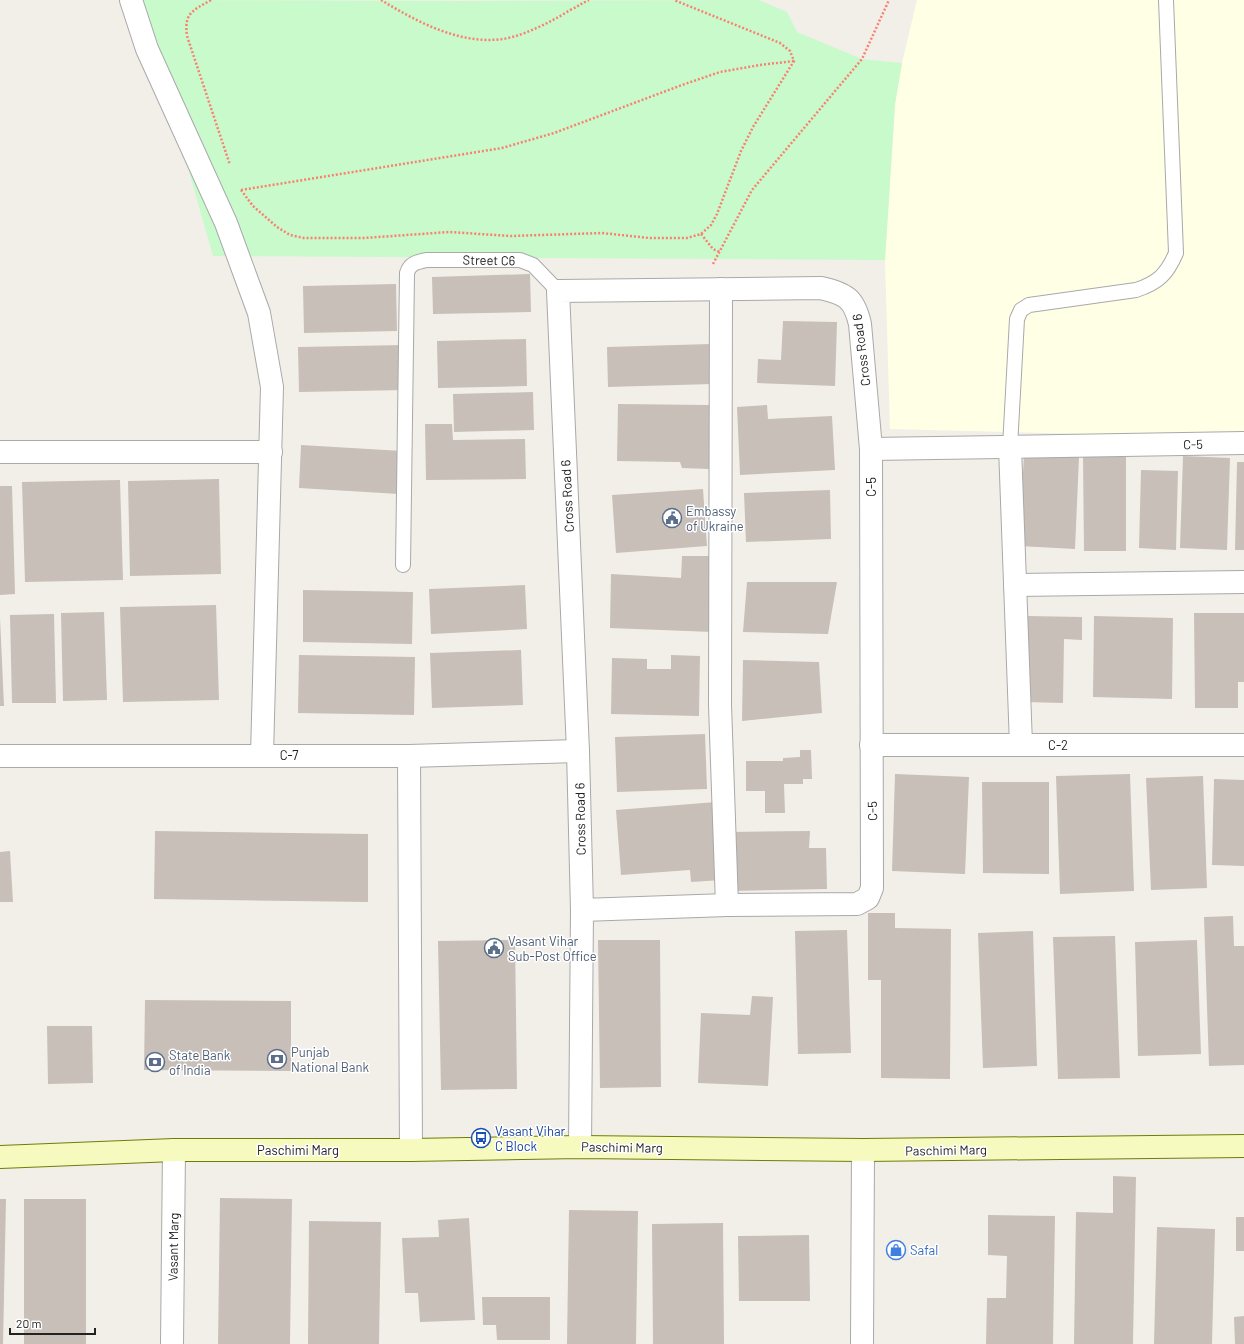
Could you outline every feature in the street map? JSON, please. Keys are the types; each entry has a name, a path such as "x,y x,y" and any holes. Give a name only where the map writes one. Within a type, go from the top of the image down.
{"main road":[{"name":"Paschimi Marg","path":"0,1157 174,1150 411,1150 580,1147 863,1150 1244,1146"}],"street":[{"path":"131,0 147,49 226,223 259,313 272,387 262,755"},
{"name":"Cross Road 6","path":"580,1147 582,910 578,751 558,291 820,288 837,292 848,298 856,310 860,324 871,449"},
{"path":"582,910 727,905 720,705 711,289"},
{"name":"C-5","path":"727,905 857,904 868,898 872,888 871,449 1244,443"},
{"path":"1010,447 1021,745"},
{"path":"0,452 271,452"},
{"path":"1015,585 1244,582"},
{"name":"C-2","path":"871,746 1244,745"},
{"name":"C-7","path":"0,756 409,756 578,751"},
{"path":"409,756 411,1150"},
{"name":"Vasant Marg","path":"172,1344 174,1150"},
{"path":"862,1344 863,1150"}],"lane":[{"path":"1010,447 1017,319 1021,310 1028,305 1136,290 1146,287 1157,281 1170,268 1176,253 1166,0"},
{"name":"Street C6","path":"403,565 407,273 409,267 415,262 426,260 520,260 533,264 558,291"}],"path":[{"path":"211,0 188,17 186,23 187,36 232,170"},
{"path":"381,0 437,30 459,37 487,40 506,38 525,33 589,0"},
{"path":"674,0 780,43 790,51 794,61"},
{"path":"711,289 720,252 752,190 862,59 889,0"},
{"path":"241,190 502,148 554,133 720,72 794,61"},
{"path":"238,184 253,206 277,227 290,235 304,238 364,238 449,232 511,236 602,233 669,239 687,238 701,234 711,224 717,214 752,127 794,61"},
{"path":"701,234 713,249 720,252"}],"shaded area":[{"path":"917,0 1244,0 1244,438 890,429 885,260 895,104 902,63"}],"green space":[{"path":"140,0 759,0 787,12 797,32 862,59 902,63 895,104 885,260 213,256"}],"building":[{"path":"530,274 531,312 433,314 432,277"},
{"path":"396,284 397,331 304,333 303,286"},
{"path":"783,321 837,322 835,386 757,383 758,359 781,360"},
{"path":"526,339 527,386 438,388 437,341"},
{"path":"711,344 712,384 608,387 607,347"},
{"path":"404,345 405,390 299,392 298,347"},
{"path":"533,392 534,430 454,432 453,394"},
{"path":"618,404 709,405 709,469 682,468 680,462 617,461"},
{"path":"767,405 768,419 832,416 835,470 740,475 737,407"},
{"path":"425,424 452,424 453,440 525,439 526,479 426,480"},
{"path":"301,445 402,451 399,494 299,488"},
{"path":"1024,454 1079,457 1075,549 1019,546"},
{"path":"1183,456 1230,458 1227,550 1180,548"},
{"path":"1083,457 1126,457 1126,551 1084,551"},
{"path":"1237,462 1244,462 1244,550 1235,550"},
{"path":"1141,470 1178,471 1176,550 1139,548"},
{"path":"219,479 221,574 130,576 128,481"},
{"path":"120,480 123,580 25,582 22,482"},
{"path":"0,486 12,486 15,594 0,595"},
{"path":"703,489 707,546 616,553 612,495"},
{"path":"830,490 831,539 746,542 744,493"},
{"path":"682,556 713,556 712,632 610,628 611,574 681,578"},
{"path":"747,582 837,582 828,634 743,632"},
{"path":"525,585 527,629 431,634 429,589"},
{"path":"303,590 413,592 412,644 303,642"},
{"path":"216,605 219,700 123,702 120,607"},
{"path":"104,612 107,700 63,701 61,613"},
{"path":"1194,613 1244,613 1244,682 1238,682 1238,708 1195,708"},
{"path":"54,614 56,703 12,703 10,615"},
{"path":"1027,616 1082,617 1082,640 1064,639 1063,703 1025,702"},
{"path":"1094,616 1173,618 1172,699 1093,697"},
{"path":"0,618 4,706 0,706"},
{"path":"521,650 523,705 432,708 430,653"},
{"path":"299,655 415,657 414,715 298,713"},
{"path":"671,655 700,656 699,716 611,714 612,658 647,659 647,669 671,669"},
{"path":"743,660 819,662 822,713 742,721"},
{"path":"705,734 707,789 617,792 615,737"},
{"path":"800,750 811,750 812,779 803,779 803,784 784,784 785,813 765,813 765,791 746,791 746,761 783,761 783,758 800,757"},
{"path":"895,774 969,777 965,874 892,871"},
{"path":"1130,774 1134,891 1060,894 1056,776"},
{"path":"1203,776 1207,888 1151,890 1146,778"},
{"path":"1214,779 1244,780 1244,866 1212,865"},
{"path":"982,782 1049,782 1049,874 983,873"},
{"path":"716,802 722,880 691,882 690,870 621,875 616,810"},
{"path":"155,831 368,834 368,902 154,899"},
{"path":"810,831 809,848 826,848 827,889 731,891 730,832"},
{"path":"10,851 13,902 0,902 0,852"},
{"path":"868,913 895,913 895,928 951,929 950,1079 881,1078 881,980 868,980"},
{"path":"1233,916 1234,946 1244,946 1244,1065 1209,1066 1204,917"},
{"path":"847,930 851,1053 798,1054 795,931"},
{"path":"1033,931 1037,1066 983,1068 978,933"},
{"path":"1115,936 1120,1078 1058,1079 1053,937"},
{"path":"515,940 517,1089 441,1090 438,941"},
{"path":"598,940 660,940 661,1087 600,1088"},
{"path":"1197,940 1201,1054 1138,1056 1135,942"},
{"path":"752,996 773,997 768,1086 698,1083 701,1013 750,1015"},
{"path":"145,1000 291,1001 291,1071 144,1070"},
{"path":"47,1026 92,1026 93,1083 48,1084"},
{"path":"1113,1176 1136,1177 1133,1344 1074,1344 1076,1212 1113,1213"},
{"path":"220,1198 292,1199 290,1344 218,1344"},
{"path":"0,1199 6,1199 3,1344 0,1344"},
{"path":"24,1199 86,1199 86,1344 24,1344"},
{"path":"569,1210 638,1211 636,1344 567,1344"},
{"path":"988,1215 1055,1216 1053,1344 986,1344 987,1298 1006,1298 1007,1256 988,1255"},
{"path":"1236,1217 1244,1217 1244,1251 1236,1251"},
{"path":"469,1218 475,1320 420,1322 418,1293 405,1293 402,1238 439,1237 438,1220"},
{"path":"309,1221 381,1222 379,1344 308,1344"},
{"path":"723,1223 724,1344 653,1344 652,1224"},
{"path":"1157,1227 1215,1229 1212,1344 1154,1344"},
{"path":"809,1235 810,1301 739,1301 738,1236"},
{"path":"482,1297 550,1297 550,1340 497,1340 496,1325 483,1325"},
{"path":"1244,1316 1244,1344 1235,1344 1234,1317"}],"place":[{"name":"Embassy of Ukraine","path":"672,518"},
{"name":"Vasant Vihar Sub-Post Office","path":"494,948"},
{"name":"Punjab National Bank","path":"277,1059"},
{"name":"State Bank of India","path":"155,1062"},
{"name":"Vasant Vihar C Block","path":"481,1138"},
{"name":"Safal","path":"896,1250"}]}
